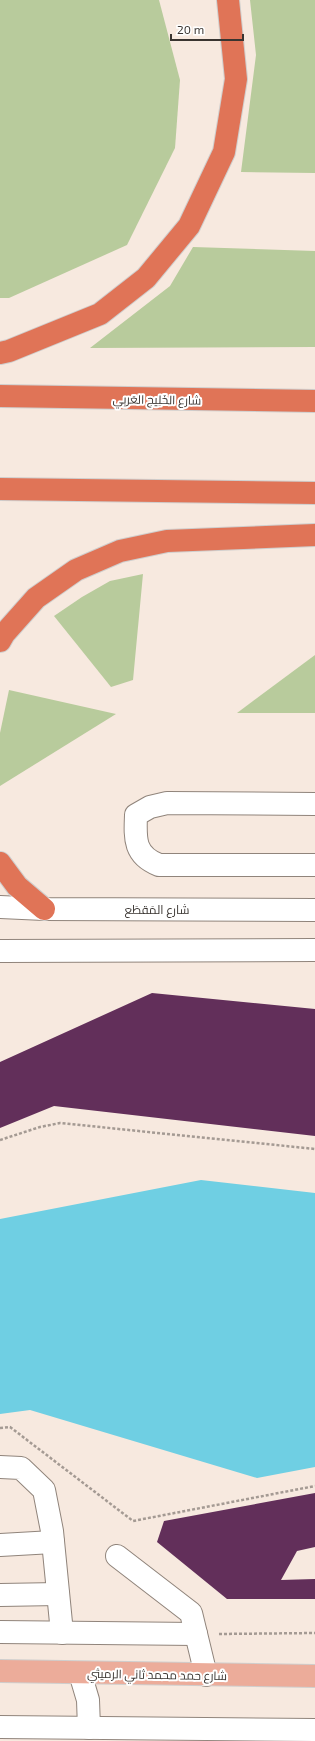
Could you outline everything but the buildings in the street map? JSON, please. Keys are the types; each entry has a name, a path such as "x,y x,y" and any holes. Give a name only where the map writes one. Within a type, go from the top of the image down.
{"highway":[{"path":"0,353 9,351 100,314 146,278 189,226 224,152 236,79 228,0"},
{"name":"شارع الخَلِيج العَربِي","path":"0,396 315,401"},
{"path":"0,488 315,493"},
{"path":"0,641 4,634 36,598 76,570 120,551 167,541 315,535"},
{"path":"0,863 18,886 44,909"}],"main road":[{"name":"شارع حمد محمد ثاني الرميثي","path":"0,1671 315,1676"}],"street":[{"path":"315,804 167,803 150,807 136,815 135,833 136,842 145,858 159,865 315,865"},
{"name":"شارع المَقطَع","path":"0,907 44,909 315,910"},
{"path":"0,951 315,950"},
{"path":"0,1467 21,1468 44,1490 53,1542 62,1633"},
{"path":"0,1544 53,1542"},
{"path":"117,1556 191,1613 206,1675"},
{"path":"0,1595 58,1594"},
{"path":"0,1632 196,1634"},
{"path":"80,1673 88,1700 89,1728"},
{"path":"0,1727 315,1730"}],"path":[{"path":"0,1140 40,1127 60,1123 315,1149"},
{"path":"0,1428 10,1426 133,1521 315,1486"},
{"path":"196,1634 315,1633"}],"green space":[{"path":"0,0 159,0 180,80 175,148 127,245 9,298 0,298"},
{"path":"250,0 315,0 315,173 241,172 256,55"},
{"path":"193,247 315,251 315,347 90,348 170,286"},
{"path":"143,574 133,680 111,687 54,616 82,597 110,581"},
{"path":"315,655 315,713 237,713"},
{"path":"9,690 116,714 0,786 0,733"}],"water":[{"path":"201,1180 315,1193 315,1467 257,1478 30,1410 0,1414 0,1219"}]}
